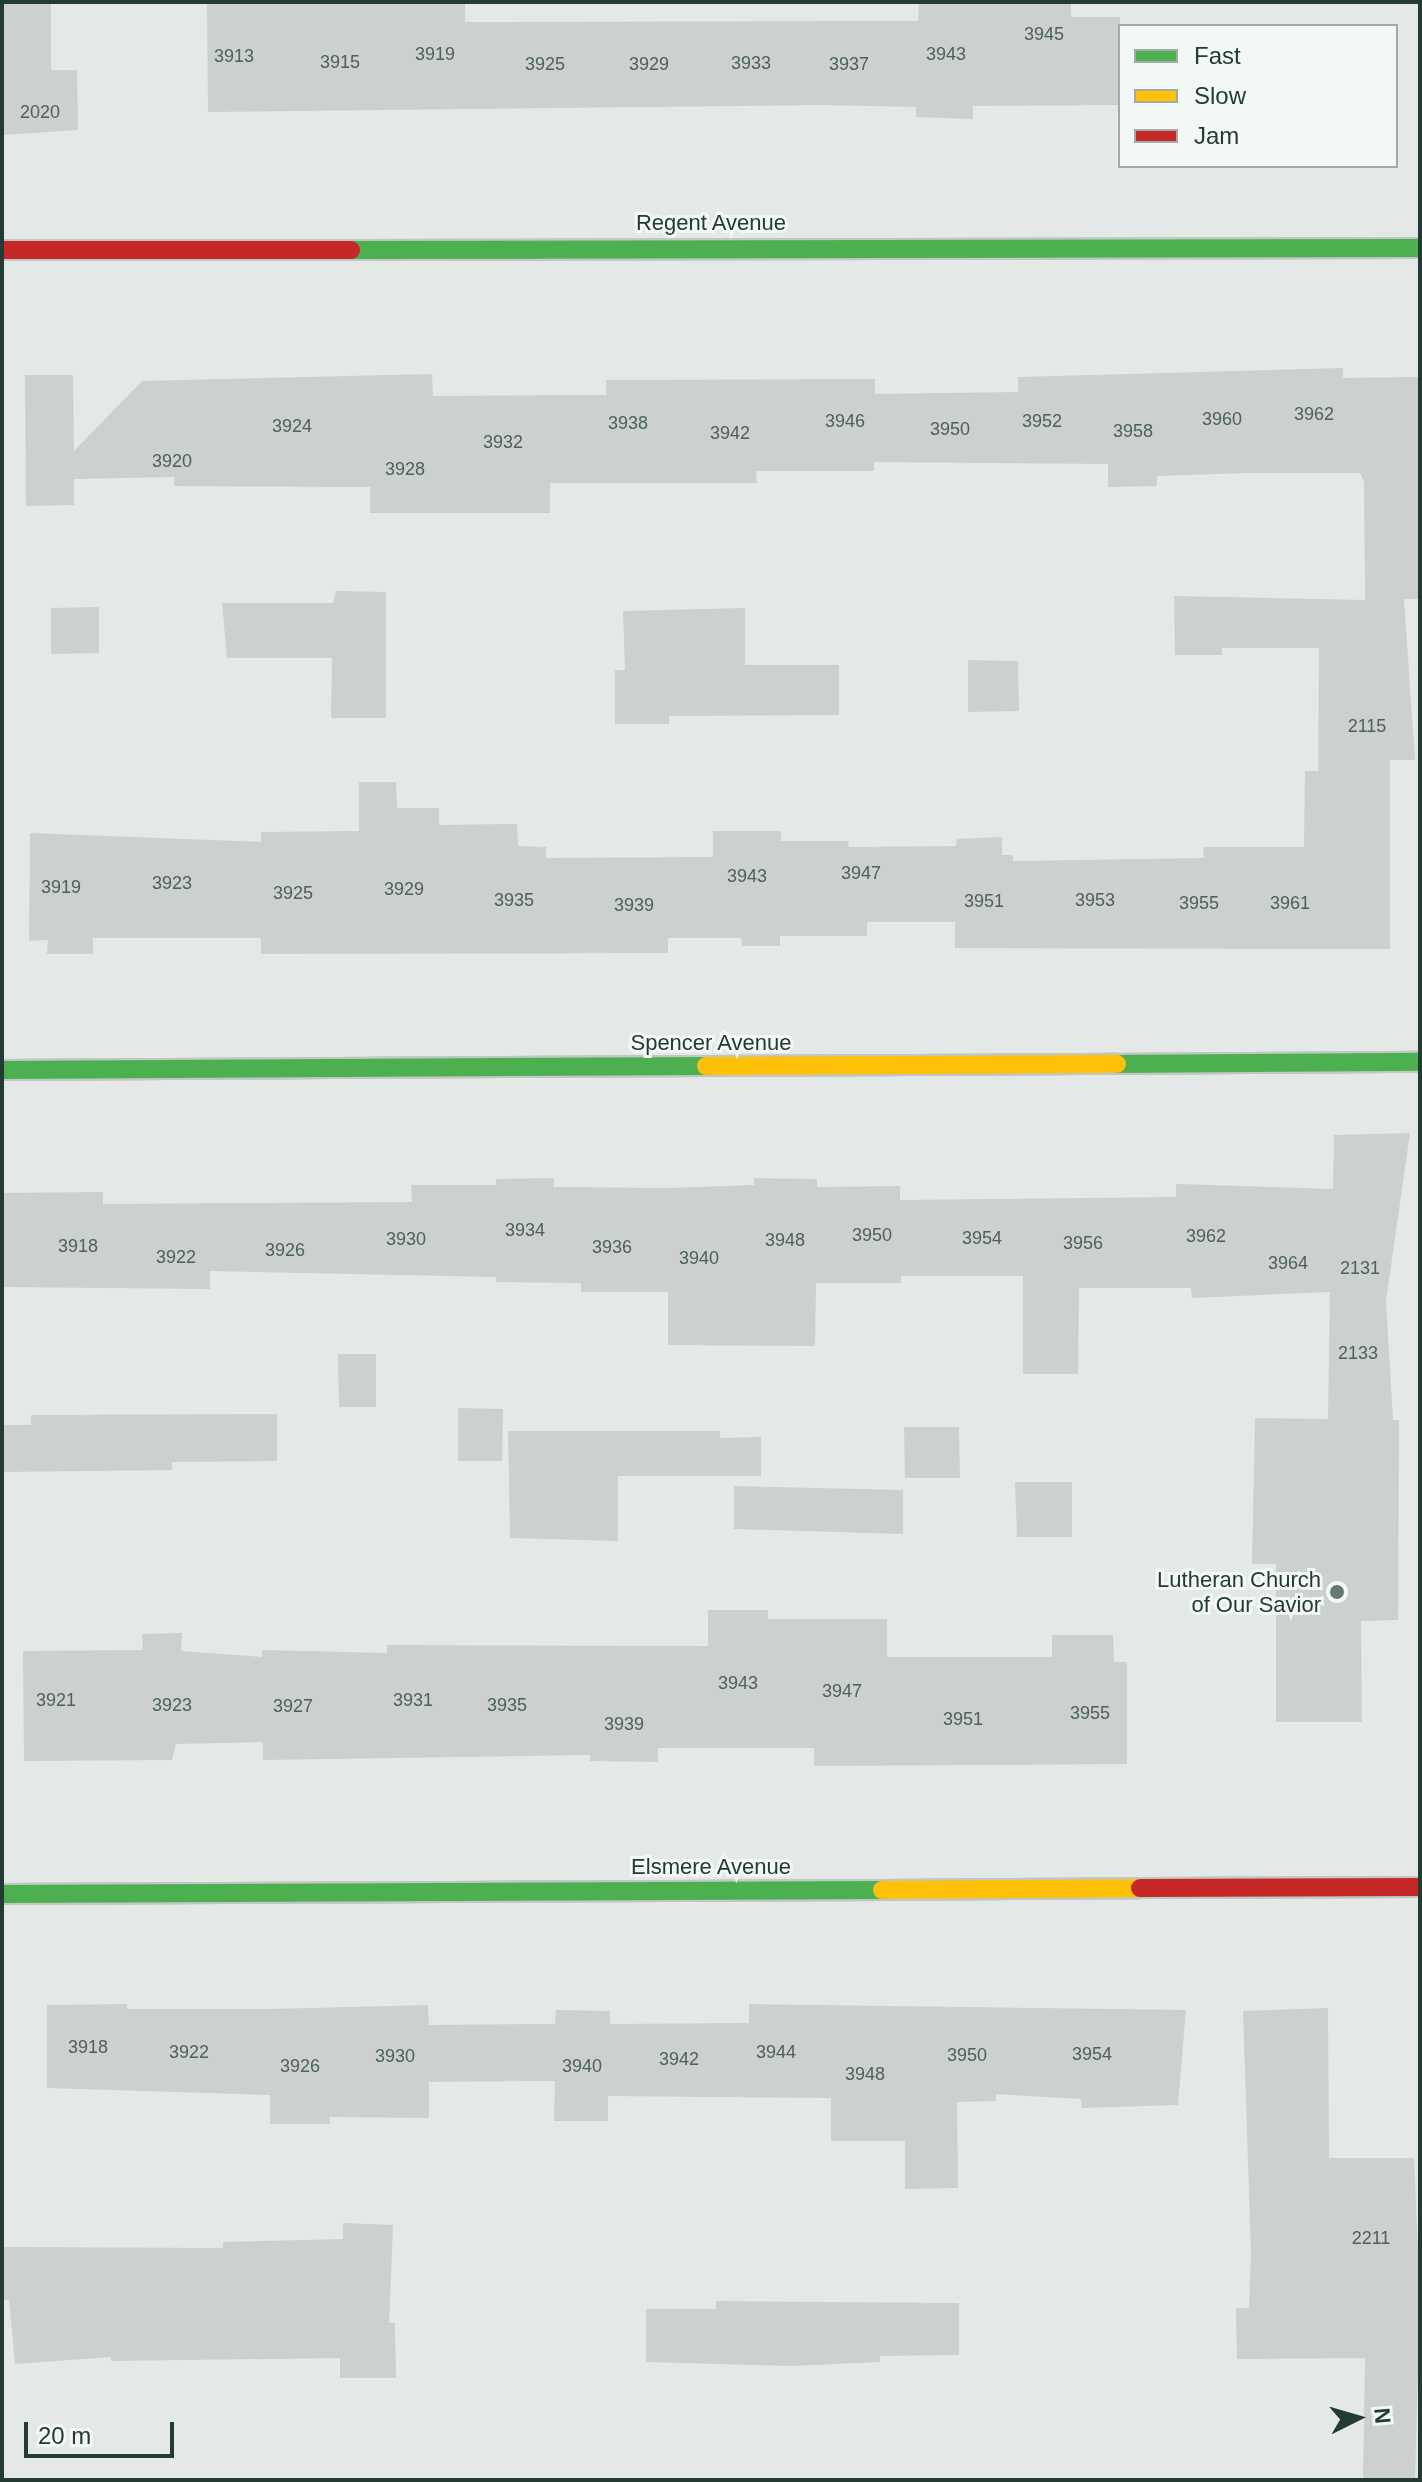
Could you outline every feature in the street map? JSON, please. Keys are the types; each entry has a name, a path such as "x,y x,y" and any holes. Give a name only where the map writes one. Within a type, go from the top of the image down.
{"street":[{"name":"Regent Avenue","path":"2,250 1420,248"},
{"name":"Spencer Avenue","path":"2,1070 1420,1062"},
{"name":"Elsmere Avenue","path":"2,1894 1420,1887"}],"building":[{"path":"2,2 51,2 51,70 77,70 78,130 2,135"},
{"path":"207,2 465,2 465,22 918,21 919,2 1071,2 1071,17 1120,17 1118,105 973,106 973,119 916,117 916,107 819,105 208,112"},
{"path":"1343,368 1343,378 1418,377 1420,599 1404,599 1415,760 1390,760 1390,949 955,948 955,922 867,922 867,936 780,936 780,946 742,946 741,938 668,938 668,953 261,954 261,938 93,938 93,954 47,954 48,940 29,941 30,833 261,842 261,832 359,831 359,782 396,782 397,808 439,808 439,825 517,824 518,846 546,847 546,858 713,857 713,831 781,831 781,841 848,841 849,847 956,846 957,839 1002,837 1002,855 1013,855 1013,861 1204,858 1203,847 1304,847 1305,771 1318,771 1319,648 1222,648 1222,655 1175,655 1174,596 1365,600 1364,481 1360,473 1157,476 1157,486 1108,487 1108,464 874,462 874,471 756,471 757,483 550,483 550,513 370,513 370,487 174,486 174,477 74,479 74,505 26,506 25,375 73,375 74,451 142,381 432,374 433,396 606,395 606,380 875,379 875,394 1018,392 1018,377"},
{"path":"336,591 386,592 386,718 331,718 332,658 227,658 222,603 333,603"},
{"path":"99,607 99,653 51,654 51,608"},
{"path":"745,608 745,665 839,665 839,715 669,716 669,724 615,724 615,670 625,670 623,611"},
{"path":"968,660 1018,661 1019,711 968,712"},
{"path":"1410,1133 1386,1301 1393,1420 1399,1420 1398,1620 1361,1621 1362,1722 1276,1722 1276,1564 1252,1564 1255,1418 1328,1419 1330,1292 1192,1298 1191,1288 1079,1288 1078,1374 1023,1374 1023,1276 901,1276 901,1283 816,1283 815,1346 668,1345 668,1292 581,1292 581,1283 496,1282 496,1277 210,1271 210,1289 2,1287 2,1193 103,1192 103,1204 412,1202 411,1185 496,1185 496,1179 554,1178 554,1187 668,1188 754,1185 754,1178 817,1179 817,1187 900,1186 900,1200 1176,1197 1176,1184 1333,1189 1334,1135"},
{"path":"338,1354 376,1354 376,1407 339,1407"},
{"path":"458,1408 503,1409 502,1461 458,1461"},
{"path":"277,1414 277,1461 172,1462 172,1470 2,1472 2,1425 31,1425 31,1415"},
{"path":"904,1427 959,1427 960,1478 905,1478"},
{"path":"508,1431 720,1431 720,1438 761,1437 761,1476 618,1476 618,1541 510,1538"},
{"path":"1015,1482 1072,1482 1072,1537 1017,1537"},
{"path":"734,1486 903,1490 903,1534 734,1529"},
{"path":"708,1610 768,1610 768,1619 887,1619 887,1657 1052,1657 1052,1635 1113,1635 1114,1662 1127,1662 1127,1764 814,1766 814,1748 658,1748 658,1762 590,1761 590,1755 263,1760 263,1742 176,1744 172,1760 24,1761 23,1651 143,1650 142,1634 182,1633 181,1651 262,1657 262,1650 387,1653 387,1645 708,1646"},
{"path":"127,2004 127,2009 428,2005 429,2025 555,2024 556,2010 610,2011 610,2024 749,2023 749,2004 1186,2010 1178,2105 1082,2108 1081,2099 996,2094 996,2101 957,2102 958,2188 905,2189 905,2141 831,2141 831,2098 608,2096 608,2121 554,2121 555,2081 429,2082 429,2118 330,2117 330,2124 270,2124 270,2095 47,2088 47,2005"},
{"path":"1328,2008 1329,2158 1414,2158 1420,2297 1415,2480 1363,2480 1365,2358 1237,2359 1236,2308 1249,2308 1251,2253 1243,2011"},
{"path":"343,2223 393,2225 389,2323 395,2323 396,2378 340,2378 340,2358 111,2361 111,2357 15,2364 9,2300 2,2300 2,2247 223,2248 223,2242 343,2239"},
{"path":"716,2301 959,2303 959,2355 880,2356 880,2362 791,2366 646,2362 646,2309 716,2309"}],"traffic: fast":[{"path":"351,250 1420,248"},
{"path":"1117,1064 1420,1062"},
{"path":"2,1070 706,1066"},
{"path":"2,1894 882,1890"}],"traffic: slow":[{"path":"706,1066 1117,1064"},
{"path":"882,1890 1140,1888"}],"traffic: jam":[{"path":"2,250 351,250"},
{"path":"1140,1888 1420,1887"}],"place":[{"name":"Lutheran Church of Our Savior","path":"1337,1592"}]}
